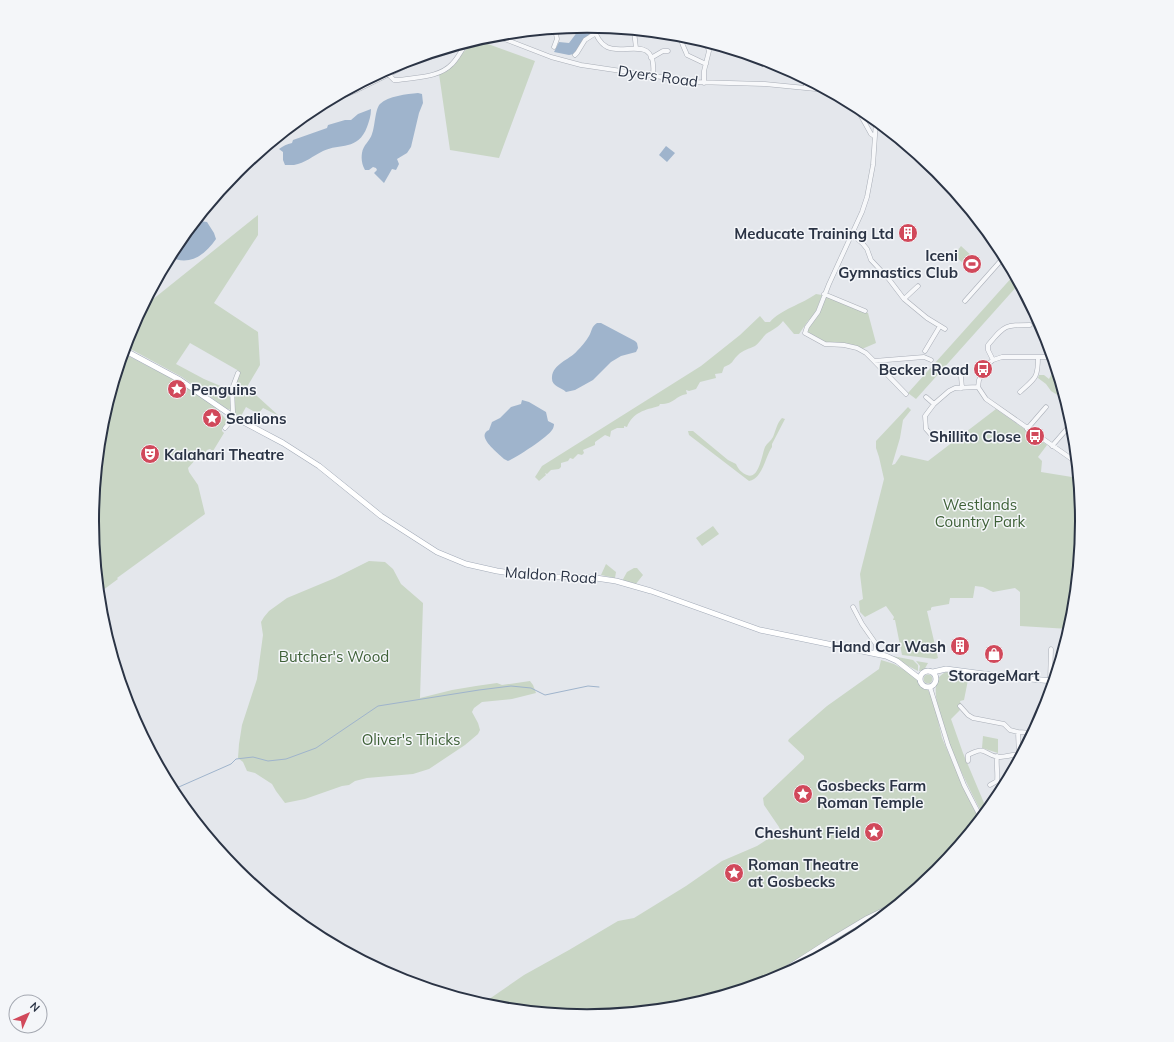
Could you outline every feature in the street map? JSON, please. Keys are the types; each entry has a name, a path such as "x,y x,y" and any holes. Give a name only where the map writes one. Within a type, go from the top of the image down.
{"main road":[{"name":"Maldon Road","path":"129,353 180,380 233,416 283,443 319,466 381,516 437,552 466,564 497,572 539,577 589,577 616,581 651,591 760,630 875,654 897,661 920,679"},
{"name":"Maldon Road","path":"908,669 922,673"},
{"path":"950,670 941,673 932,686 924,686 920,679 922,673 928,670 933,672 950,670 1008,678 1048,681"},
{"path":"933,672 937,678"}],"street":[{"path":"554,47 557,39 556,34"},
{"path":"575,55 585,40 596,34 601,43 609,48 636,48 644,50 651,58 653,64 653,75"},
{"path":"635,35 636,48"},
{"name":"Dyers Road","path":"507,40 581,65 704,83 765,84 814,89"},
{"path":"682,42 687,55 706,64"},
{"path":"704,83 704,71 708,49"},
{"path":"364,87 389,75 394,80 398,80 436,74 453,63 462,50"},
{"path":"651,58 663,51 668,51"},
{"path":"862,118 871,134 874,136"},
{"path":"875,128 873,165 867,197 862,212 824,294 818,312 807,327 805,333 825,344 839,344 857,348 866,353 906,394"},
{"path":"851,233 863,244 872,260 904,299 927,318 945,328"},
{"path":"965,302 1000,261"},
{"path":"904,299 918,286"},
{"path":"824,294 864,311"},
{"path":"993,360 988,350 988,345 1002,329 1011,325 1030,325"},
{"path":"925,351 940,326"},
{"path":"874,361 896,358 924,357 931,360"},
{"path":"1046,357 1002,357 993,360 987,365 981,375 978,387 986,399 1071,459"},
{"path":"1020,392 1036,377 1038,372 1038,357"},
{"path":"225,428 233,416 233,386 238,373"},
{"path":"961,376 962,388"},
{"path":"935,439 926,429 925,421 925,416 934,404 949,391 955,388 978,387"},
{"path":"926,397 934,404"},
{"path":"1027,429 1046,407"},
{"path":"1052,446 1067,429"},
{"path":"853,607 855,614 876,644 875,654"},
{"path":"1051,649 1052,669"},
{"path":"932,686 948,745 964,785 978,812"},
{"path":"960,706 961,712 973,718 1004,724 1010,730 1027,732"},
{"path":"1018,732 1019,749"},
{"path":"968,761 966,753 977,750 997,756 1015,756"},
{"path":"990,785 999,782 996,763 997,756"},
{"path":"796,962 877,913"}],"green space":[{"path":"486,43 535,61 499,158 450,150 439,74 468,48"},
{"path":"258,215 258,235 214,303 258,332 260,365 247,387 279,416 263,408 258,414 246,407 240,418 234,414 234,389 239,371 190,343 176,364 204,379 230,390 232,410 227,409 182,377 131,349 151,300"},
{"path":"961,246 973,257 965,265 954,255"},
{"path":"1011,279 1016,288 916,399 908,393"},
{"path":"816,294 822,295 815,314 799,334 794,334 783,321 766,334 755,346 740,353 731,363 724,367 722,373 715,374 716,378 700,382 696,389 689,391 686,390 687,394 680,396 669,403 660,404 659,406 640,412 633,418 627,427 624,426 624,428 617,428 611,431 610,437 605,435 595,442 595,445 583,450 584,453 582,455 578,454 573,459 570,458 568,461 561,463 561,467 559,469 551,470 547,474 545,473 546,475 539,481 535,477 542,466 701,366 740,335 760,316 765,322 770,322 779,314"},
{"path":"825,295 868,313 876,343 862,349 829,344 806,335 810,323"},
{"path":"128,356 196,393 218,410 227,424 222,428 224,433 213,451 210,449 207,450 203,457 196,459 188,468 198,485 205,514 117,578 118,579 104,590 100,553 100,489 108,426"},
{"path":"1052,373 1058,395 1051,391 1046,384 1038,378 1039,375 1044,375 1049,379"},
{"name":"Westlands Country Park","path":"908,407 911,410 903,420 900,438 892,465 895,464 901,455 928,461 996,409 1047,445 1038,457 1042,461 1041,472 1073,477 1074,489 1074,553 1071,585 1063,629 1020,626 1020,592 1015,588 993,592 983,587 975,586 973,598 950,598 949,604 932,607 931,610 927,611 938,658 935,659 902,655 895,620 893,620 894,617 886,606 865,617 860,612 859,601 863,599 860,574 884,479 876,448 876,441"},
{"path":"782,418 785,419 772,444 761,472 754,479 749,481 689,435 688,431 693,431 728,460 736,464 742,472 751,476 757,470 765,447 773,437"},
{"path":"713,526 719,534 702,546 696,538"},
{"name":"Butcher's Wood","path":"369,561 385,562 393,569 401,584 423,603 420,698 476,686 497,683 502,685 530,681 536,693 512,699 482,702 474,708 472,712 480,730 478,734 465,745 429,769 413,774 367,778 305,799 285,803 272,784 255,773 247,771 243,762 238,758 242,725 257,679 263,635 261,622 269,611 287,598 335,578"},
{"path":"606,564 616,572 615,578 601,575"},
{"path":"637,568 643,575 635,585 622,581 627,572"},
{"path":"887,655 913,660 918,665 918,671"},
{"name":"Cheshunt Field","path":"881,660 894,664 908,672 928,690 934,703 942,738 977,814 954,843 909,888 886,906 844,929 785,967 744,983 713,992 682,1000 619,1008 555,1008 523,1005 489,999 524,975 618,921 634,918 686,886 722,861 757,846 777,833 780,830 779,827 764,805 763,798 804,759 804,756 788,741 789,739 827,706 879,669"},
{"path":"916,661 928,663 924,670 919,671 920,666"},
{"path":"946,672 969,675 964,700 960,701 961,705 958,707 960,710 951,719 963,753 984,804 980,809 951,749 938,710 936,694 937,681 941,675"},
{"path":"926,675 930,675 932,679 930,683 926,683 924,681 924,677"},
{"path":"983,736 998,739 998,753 982,748"}],"water":[{"path":"576,33 590,33 574,54 569,55 554,52 559,42 569,43"},
{"path":"418,93 422,94 423,103 419,113 411,147 407,153 397,159 399,164 396,170 392,169 384,183 374,173 377,170 376,168 373,167 369,170 365,170 362,160 363,150 373,131 378,106 383,101 388,99"},
{"path":"371,109 367,127 359,140 348,145 323,151 298,164 285,165 283,160 283,152 279,149 292,143 293,140 327,128 328,125 345,120 351,120 358,114"},
{"path":"666,146 675,153 667,162 659,155"},
{"path":"202,221 207,222 216,239 207,250 196,258 190,260 175,259 181,250 200,224"},
{"path":"597,323 601,323 635,341 638,348 636,352 621,356 611,362 593,380 575,390 566,392 553,383 553,373 558,365 580,348"},
{"path":"522,400 529,402 546,412 548,421 554,424 554,427 550,433 539,442 508,461 493,449 486,440 485,433 489,430 492,422 500,418 511,407 521,404"},
{"name":"Sealions","path":"212,412 216,415 217,424 207,421 210,413"}],"waterway":[{"path":"178,787 231,764 236,759 253,757 268,761 286,759 316,748 378,706 511,686 531,688 545,695 588,686 599,687"}],"place":[{"name":"Meducate Training Ltd","path":"908,233"},
{"name":"Iceni Gymnastics Club","path":"972,264"},
{"name":"Becker Road","path":"983,369"},
{"name":"Penguins","path":"177,389"},
{"name":"Sealions","path":"212,418"},
{"name":"Shillito Close","path":"1035,436"},
{"name":"Kalahari Theatre","path":"150,454"},
{"name":"Hand Car Wash","path":"960,646"},
{"name":"StorageMart","path":"994,654"},
{"name":"Gosbecks Farm Roman Temple","path":"803,794"},
{"name":"Cheshunt Field","path":"874,832"},
{"name":"Roman Theatre at Gosbecks","path":"734,873"}],"park label":[{"name":"Oliver's Thicks","path":"411,739"}]}
